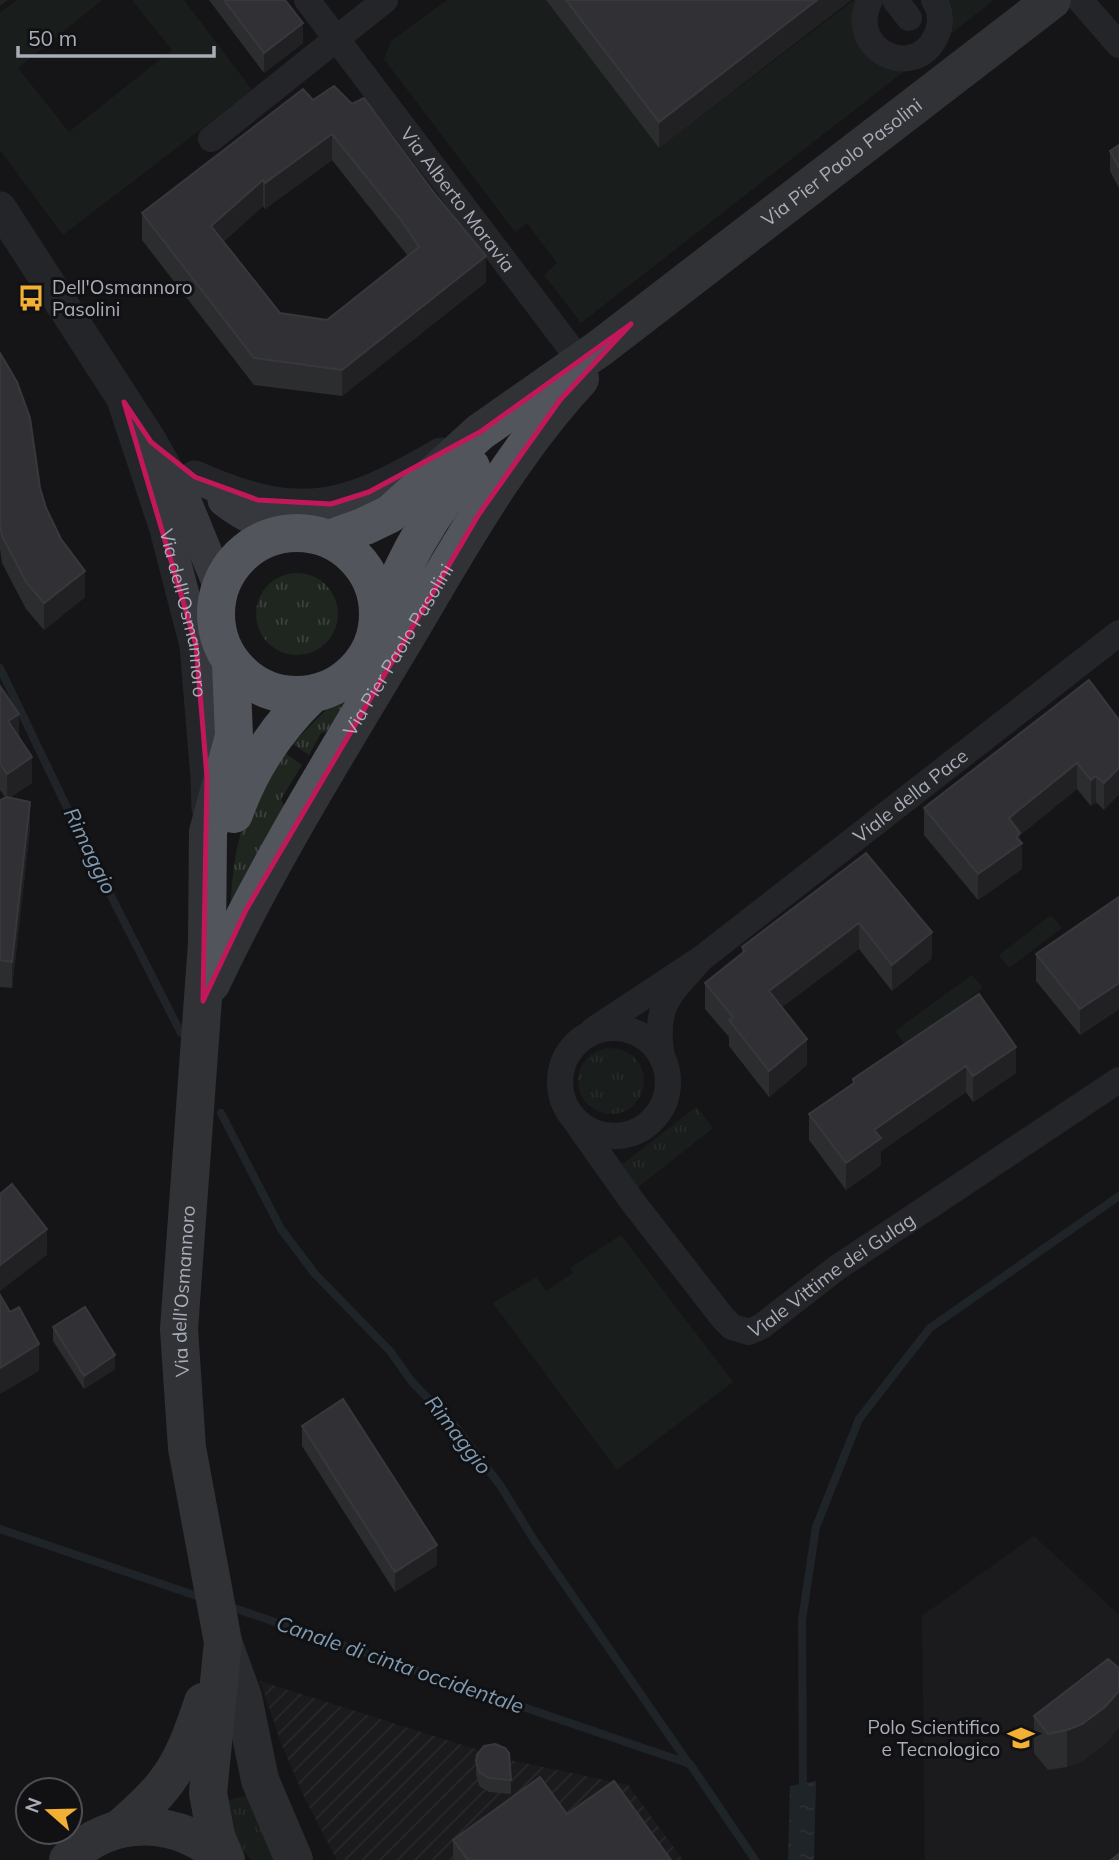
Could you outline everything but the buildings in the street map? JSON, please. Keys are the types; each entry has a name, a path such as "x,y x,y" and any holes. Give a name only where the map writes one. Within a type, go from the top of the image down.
{"main road":[{"name":"Via Pier Paolo Pasolini","path":"329,539 390,514 480,432 590,355 1052,0"},
{"name":"Via Pier Paolo Pasolini","path":"202,1019 246,910 480,514 527,443 561,400 631,324"},
{"name":"Via Pier Paolo Pasolini","path":"377,627 414,543 462,477 489,447 590,355"},
{"name":"Via dell'Osmannoro","path":"289,533 309,534 329,539 352,554 368,575 377,600 377,627 372,646 362,664 348,679 311,695 293,696 267,690 244,676 231,663 221,645 216,626 216,606 220,587 236,560 247,550 274,536 289,533"},
{"name":"Via dell'Osmannoro","path":"225,1860 216,1836 208,1793 222,1636 187,1448 179,1329 207,943 208,832 234,736 231,663"},
{"name":"Via dell'Osmannoro","path":"207,943 227,837 250,774 273,737 311,695"},
{"name":"Via dell'Osmannoro","path":"119,1829 149,1802 168,1780 189,1741 222,1636"},
{"path":"222,1636 243,1698 264,1794 294,1860"},
{"name":"Via dell'Osmannoro","path":"68,1860 86,1844 119,1829 136,1826 171,1829 202,1842 225,1860"}],"street":[{"name":"Via Alberto Moravia","path":"307,0 590,355"},
{"path":"211,139 385,0"},
{"path":"870,0 864,13 867,37 874,47 897,58 910,58 922,53 932,44 941,19 934,0"},
{"path":"1080,0 1119,45"},
{"name":"Via dell'Osmannoro","path":"0,208 151,442 191,514 220,587"},
{"name":"Via dell'Osmannoro","path":"124,402 166,529 196,645 207,777 208,832"},
{"name":"Via Pier Paolo Pasolini","path":"195,477 232,493 258,500 297,506 331,504 369,492 480,432"},
{"name":"Via dell'Osmannoro","path":"151,442 238,511 262,525 289,533"},
{"name":"Viale della Pace","path":"583,1037 702,958 1119,633"},
{"name":"Viale della Pace","path":"662,1058 658,1032 665,1002 702,958"},
{"path":"607,1028 620,1028 645,1038 662,1058 668,1081 665,1099 652,1119 638,1130 621,1135 603,1135 587,1128 569,1112 560,1090 562,1066 574,1045 583,1037 607,1028"},
{"name":"Viale Vittime dei Gulag","path":"569,1112 632,1201 723,1318 732,1327 749,1332 762,1326 838,1267 1119,1080"}],"highlighted area":[{"path":"631,324 560,400 479,514 246,910 203,1001 207,777 196,645 124,402 151,442 195,477 258,500 331,504 369,492 480,432"}],"shaded area":[{"name":"Polo Scientifico e Tecnologico","path":"1034,1536 1119,1615 1119,1860 925,1860 922,1616"},
{"path":"260,1681 510,1760 628,1785 683,1860 337,1860 305,1799 281,1743"}],"green space":[{"path":"17,0 102,0 18,68 69,132 172,50 132,0 184,0 252,90 63,235 0,150 0,13"},
{"path":"447,0 546,0 659,148 854,0 869,0 864,18 911,66 581,323 544,275 557,263 527,223 515,232 384,59 391,41"},
{"path":"935,0 994,0 939,43"},
{"path":"485,471 343,728 321,733 309,755 293,743 325,711 364,680 407,585"},
{"path":"297,573 313,576 326,585 335,598 338,614 335,630 326,643 313,652 297,655 281,652 268,643 259,630 256,614 259,598 268,585 281,576"},
{"path":"285,753 302,765 281,799 289,820 230,916 240,835 258,794"},
{"path":"1051,915 1062,928 1009,968 999,955"},
{"path":"972,975 983,988 906,1046 895,1031"},
{"path":"611,1048 624,1050 639,1063 644,1081 642,1094 629,1109 611,1114 598,1112 583,1099 578,1081 580,1068 593,1053"},
{"path":"696,1107 713,1128 637,1188 620,1166"},
{"path":"621,1235 733,1382 617,1470 493,1303 536,1277 546,1291 573,1273 570,1268"},
{"path":"251,1794 287,1860 251,1860 234,1838 222,1802"}],"water":[{"path":"816,1781 814,1860 788,1860 790,1786"}],"waterway":[{"name":"Rimaggio","path":"0,668 83,841 181,1033"},
{"name":"Rimaggio","path":"221,1113 281,1229 315,1274 390,1351 412,1382 456,1427 500,1485 534,1540 689,1764"},
{"path":"803,1793 802,1620 816,1527 859,1419 930,1328 1119,1196"},
{"name":"Canale di cinta occidentale","path":"0,1529 203,1598"},
{"name":"Canale di cinta occidentale","path":"228,1606 690,1764 755,1860"}],"place":[{"name":"Dell'Osmannoro Pasolini","path":"31,298"},
{"name":"Polo Scientifico e Tecnologico","path":"1021,1738"}]}
